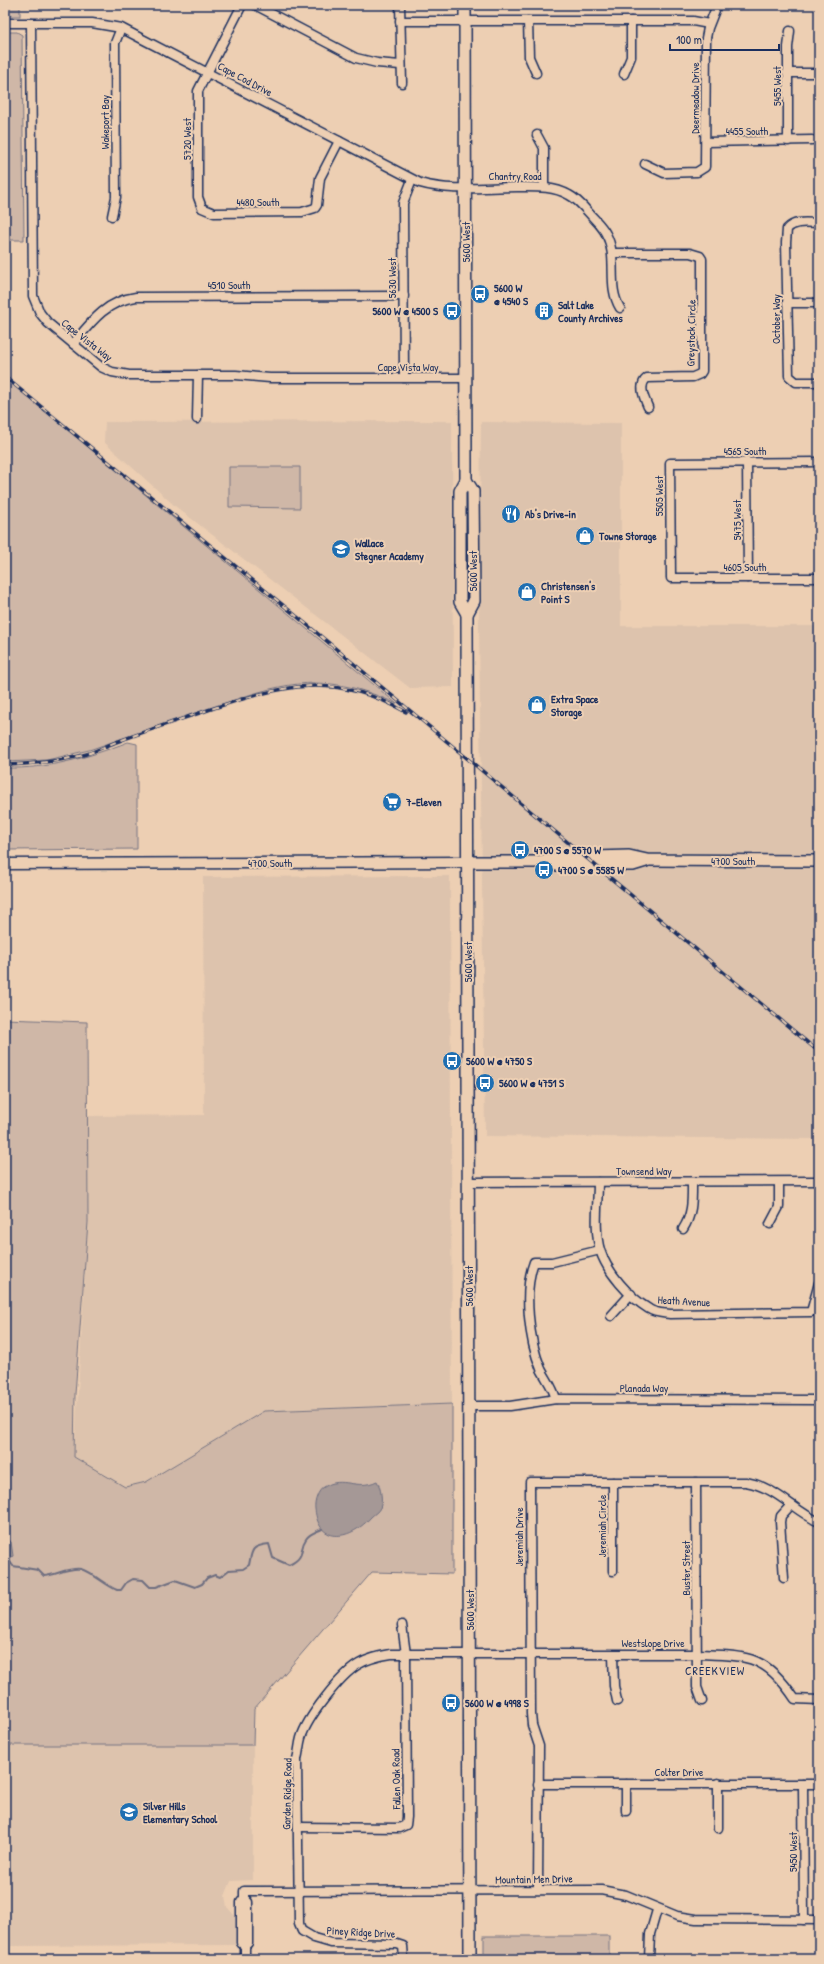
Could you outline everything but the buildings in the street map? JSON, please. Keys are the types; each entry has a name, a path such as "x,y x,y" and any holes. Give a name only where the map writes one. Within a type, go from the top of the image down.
{"main road":[{"name":"5600 West","path":"465,5 466,480 460,491 460,602 467,614 470,1959"},
{"name":"4700 South","path":"467,862 536,862 560,866 633,865 647,860 819,861"}],"street":[{"name":"5720 West","path":"202,208 198,197 198,95 242,5"},
{"path":"255,5 356,58 377,63 400,65"},
{"path":"400,5 400,65 402,83"},
{"name":"Deermeadow Drive","path":"645,164 664,173 701,171 706,165 706,44 709,24 717,5"},
{"path":"528,21 529,57 536,73"},
{"path":"400,22 631,21 697,22 709,24"},
{"path":"624,74 631,58 631,21"},
{"name":"Cape Cod Drive","path":"5,23 99,24 121,28 208,72 412,180 434,187 465,188"},
{"name":"Cape Vista Way","path":"31,23 33,296 37,308 44,318 101,367 117,374 241,375 270,378 466,378"},
{"name":"Wakeport Bay","path":"112,216 116,196 116,44 121,28"},
{"name":"5455 West","path":"788,142 788,42 790,31"},
{"path":"788,73 819,73"},
{"path":"536,135 544,148 544,187"},
{"name":"4455 South","path":"706,142 788,142 812,140"},
{"name":"4480 South","path":"202,208 214,213 302,212 315,208 320,178 339,141"},
{"name":"5630 West","path":"404,378 403,203 412,180"},
{"name":"Chantry Road","path":"465,188 544,187 563,192 579,202 603,229 610,243 612,253 613,292 620,308"},
{"name":"October Way","path":"819,224 797,223 787,229 789,376 796,382 819,382"},
{"name":"Greystock Circle","path":"612,253 690,253 700,256 703,266 702,371 700,374 693,376 646,378 643,383 643,391 648,407"},
{"name":"4510 South","path":"73,344 100,312 113,303 136,297 404,296"},
{"path":"787,303 816,303"},
{"path":"197,419 198,375"},
{"name":"5475 West","path":"748,462 748,578"},
{"name":"4565 South","path":"670,463 819,462"},
{"name":"5505 West","path":"670,463 671,578"},
{"name":"4605 South","path":"671,578 819,578"},
{"name":"4700 South","path":"5,864 467,862"},
{"name":"Townsend Way","path":"468,1182 819,1182"},
{"name":"Heath Avenue","path":"598,1182 598,1228 600,1250 612,1272 631,1294 649,1309 662,1313 793,1314 810,1312 819,1283"},
{"path":"683,1229 690,1219 692,1208 692,1182"},
{"path":"770,1224 779,1207 779,1182"},
{"path":"556,1399 553,1388 542,1370 534,1348 530,1327 529,1274 534,1262 552,1262 600,1250"},
{"path":"611,1316 631,1294"},
{"name":"Planada Way","path":"469,1406 510,1406 556,1399 819,1400"},
{"name":"Jeremiah Drive","path":"538,1890 539,1746 532,1725 531,1714 530,1482 746,1482 758,1484 767,1488 819,1522"},
{"name":"Jeremiah Circle","path":"613,1571 614,1482"},
{"name":"Buster Street","path":"696,1482 697,1687 702,1701"},
{"path":"784,1578 780,1522 781,1516 791,1505"},
{"name":"Fallen Oak Road","path":"298,1827 399,1828 406,1825 406,1654 402,1625"},
{"name":"Garden Ridge Road","path":"298,1890 297,1759 301,1738 309,1720 344,1675 358,1664 371,1658 391,1654 470,1654"},
{"name":"Westslope Drive","path":"470,1654 697,1654 743,1656 757,1661 773,1672 795,1699 819,1700"},
{"path":"614,1655 614,1686 617,1701"},
{"path":"718,1783 718,1828"},
{"name":"Colter Drive","path":"538,1784 819,1784"},
{"path":"626,1784 626,1811"},
{"name":"5450 West","path":"803,1784 804,1920"},
{"name":"Mountain Men Drive","path":"244,1959 244,1946 241,1943 241,1902 244,1895 298,1890 601,1890 626,1895 657,1910 696,1920 819,1920"},
{"name":"Piney Ridge Drive","path":"298,1890 298,1915 302,1931 314,1938 331,1943 397,1944 403,1946 404,1959"},
{"path":"649,1959 650,1934 657,1910"}],"shaded area":[{"path":"5,5 20,5 20,16 5,16"},
{"path":"5,32 17,32 22,35 24,240 5,240"},
{"path":"5,378 397,704 341,685 307,683 289,685 249,695 89,750 47,760 5,762"},
{"name":"Wallace Stegner Academy","path":"452,421 453,687 410,688 175,506 104,442 105,422"},
{"path":"481,422 621,423 621,626 819,626 819,1139 485,1136 479,626"},
{"path":"229,467 300,467 300,508 229,507"},
{"path":"128,742 137,744 137,849 5,850 5,768 37,767 68,761 82,758"},
{"path":"450,876 452,1404 264,1411 146,1482 125,1487 74,1457 88,1222 88,1116 204,1115 203,877"},
{"path":"5,1019 87,1022 88,1222 75,1394 74,1457 125,1487 146,1482 264,1411 452,1404 452,1574 372,1572 254,1709 253,1745 5,1745"},
{"path":"377,1481 381,1494 380,1508 363,1525 346,1534 337,1536 329,1534 323,1529 318,1521 315,1503 317,1496 324,1487 337,1482 369,1484"},
{"path":"5,1539 11,1542 13,1556 6,1561"},
{"name":"Silver Hills Elementary School","path":"5,1745 253,1745 253,1880 231,1881 225,1896 227,1907 235,1916 235,1945 5,1946"},
{"path":"484,1936 609,1936 609,1959 484,1959"}],"waterway":[{"path":"8,1559 13,1566 38,1570 44,1576 72,1569 81,1569 117,1590 121,1590 126,1583 133,1579 143,1580 150,1587 156,1587 175,1580 195,1587 202,1584 207,1578 215,1575 220,1577 229,1570 243,1569 249,1565 253,1550 263,1545 269,1544 273,1558 289,1565 298,1559 304,1543 309,1535 322,1529"}],"railway":[{"path":"5,377 311,628 819,1052"},
{"path":"5,765 44,762 83,755 130,737 235,701 284,689 308,686 331,687 355,691 380,699 406,712"}],"place":[{"name":"5600 W @ 4540 S","path":"480,294"},
{"name":"5600 W @ 4500 S","path":"452,311"},
{"name":"Salt Lake County Archives","path":"544,311"},
{"name":"Ab's Drive-in","path":"511,514"},
{"name":"Towne Storage","path":"585,536"},
{"name":"Wallace Stegner Academy","path":"341,549"},
{"name":"Christensen's Point S","path":"527,592"},
{"name":"Extra Space Storage","path":"537,705"},
{"name":"7-Eleven","path":"392,802"},
{"name":"4700 S @ 5570 W","path":"520,850"},
{"name":"4700 S @ 5585 W","path":"544,870"},
{"name":"5600 W @ 4750 S","path":"452,1061"},
{"name":"5600 W @ 4751 S","path":"485,1083"},
{"name":"5600 W @ 4998 S","path":"451,1703"},
{"name":"Silver Hills Elementary School","path":"129,1812"}],"district":[{"name":"CREEKVIEW","path":"715,1671"}]}
